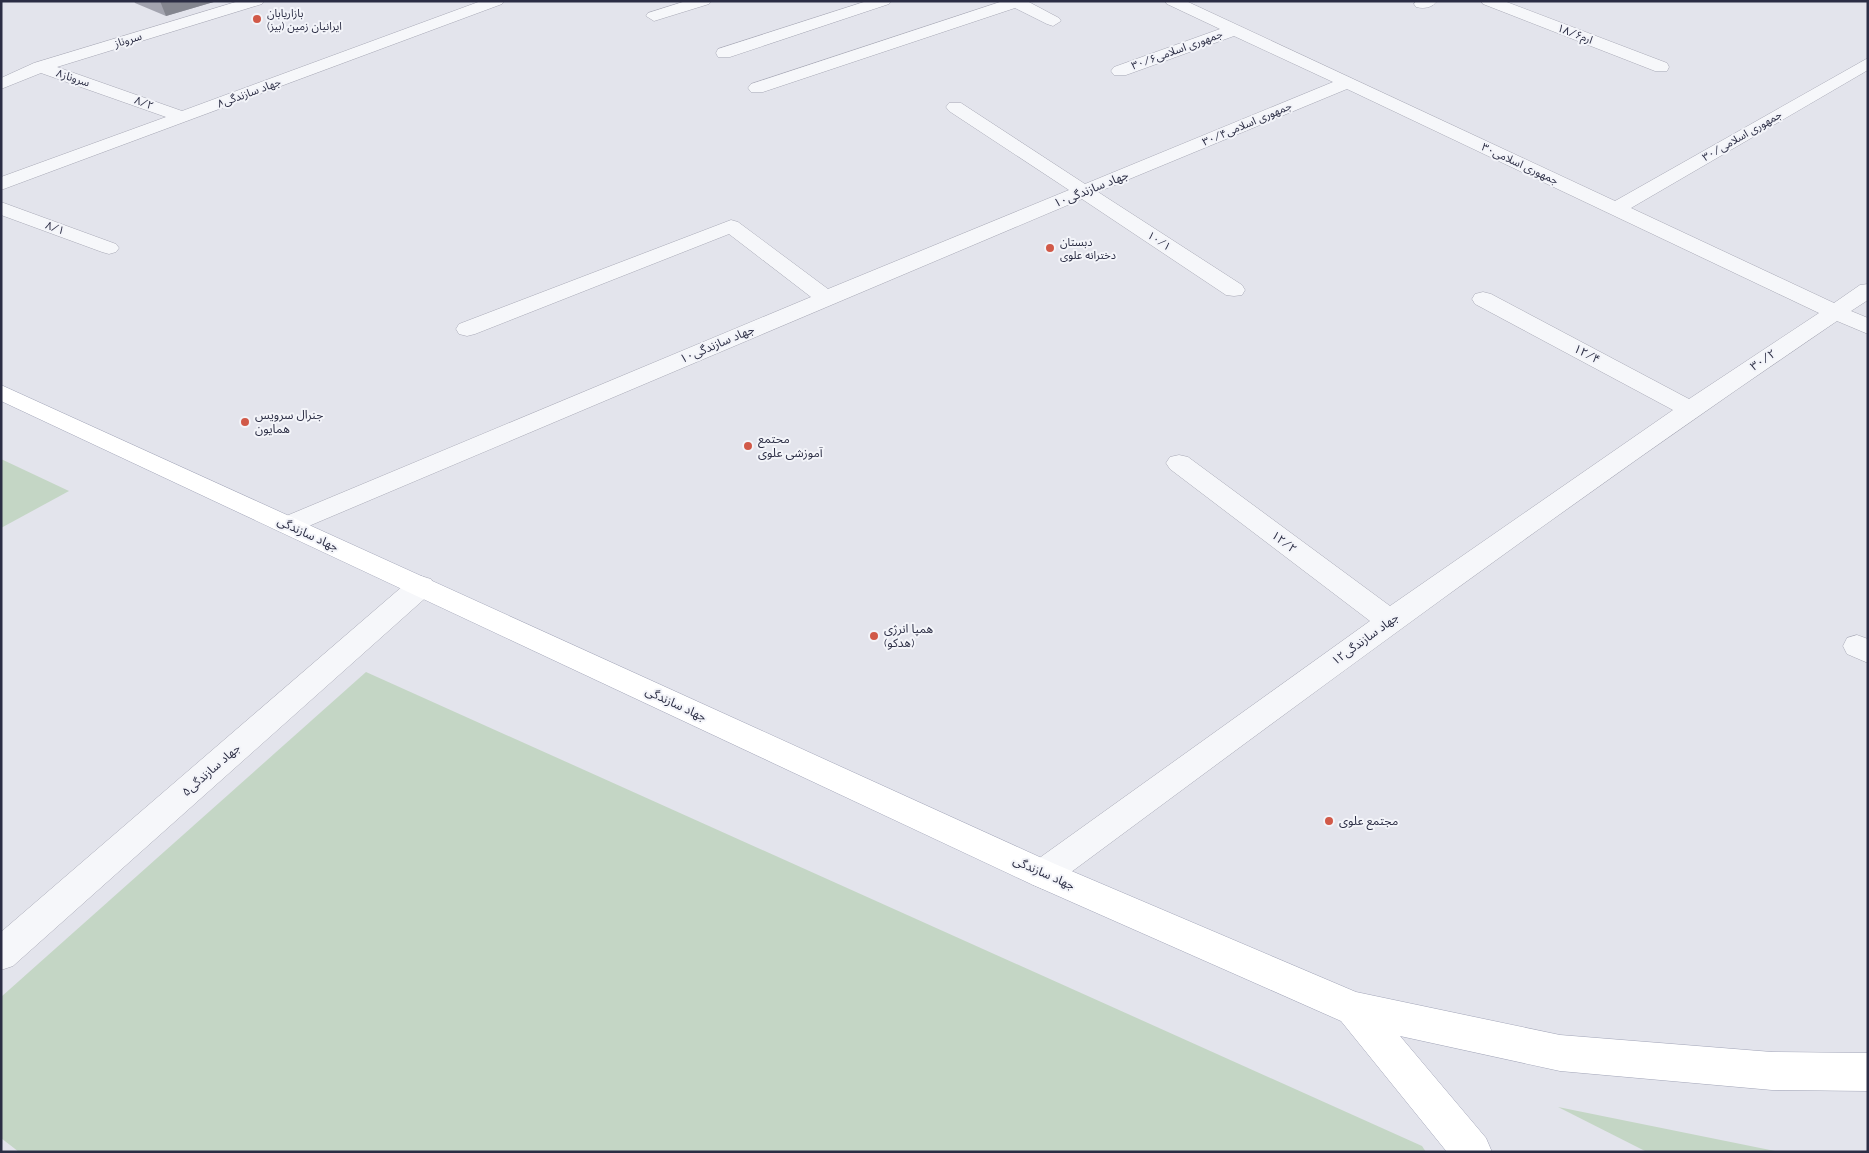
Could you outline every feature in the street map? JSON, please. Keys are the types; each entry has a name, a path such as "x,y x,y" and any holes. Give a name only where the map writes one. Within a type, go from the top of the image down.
{"main road":[{"name":"جهاد سازندگی","path":"1,392 1043,874 1354,1009 1560,1053 1772,1071 1868,1072"},
{"path":"1354,1009 1472,1152"}],"street":[{"name":"سروناز","path":"1,84 40,67 256,1"},
{"name":"جهاد سازندگی۸","path":"1,184 496,1"},
{"path":"654,16 703,1"},
{"path":"724,53 883,1"},
{"name":"جمهوری اسلامی۳۰","path":"1172,1 1868,327"},
{"name":"۱۸/۶ارم","path":"1489,1 1661,67"},
{"path":"757,88 1015,2 1053,21"},
{"name":"۳۰/۶جمهوری اسلامی","path":"1120,71 1234,30"},
{"name":"۳۰/جمهوری اسلامی","path":"1616,209 1868,63"},
{"name":"سروناز۸","path":"40,67 105,88"},
{"name":"۳۰/۴جمهوری اسلامی","path":"1147,166 1346,83"},
{"name":"۸/۲","path":"105,88 183,117"},
{"name":"۱۰/۱","path":"955,107 1234,290"},
{"name":"جهاد سازندگی۱۰","path":"288,525 826,298 1147,166"},
{"name":"۸/۱","path":"1,208 109,248"},
{"path":"467,329 731,226 826,298"},
{"name":"۳۰/۲","path":"1690,409 1868,290"},
{"name":"۱۲/۴","path":"1483,299 1690,409"},
{"name":"جهاد سازندگی۱۲","path":"1043,874 1390,620 1690,409"},
{"name":"۱۲/۲","path":"1179,463 1390,620"},
{"name":"جهاد سازندگی۵","path":"1,954 421,586"}],"green space":[{"path":"1,459 69,491 1,528"},
{"path":"366,672 1422,1146 1426,1152 19,1152 1,1138 1,997"},
{"path":"1558,1107 1780,1152 1647,1152"}],"place":[{"name":"بازاریابان ایرانیان زمین (بیز)","path":"257,19"},
{"name":"دبستان دخترانه علوی","path":"1050,248"},
{"name":"جنرال سرویس همایون","path":"245,422"},
{"name":"محتمع آموزشی علوی","path":"748,446"},
{"name":"همپا انرژی (هدکو)","path":"874,636"},
{"name":"مجتمع علوی","path":"1329,821"}]}
